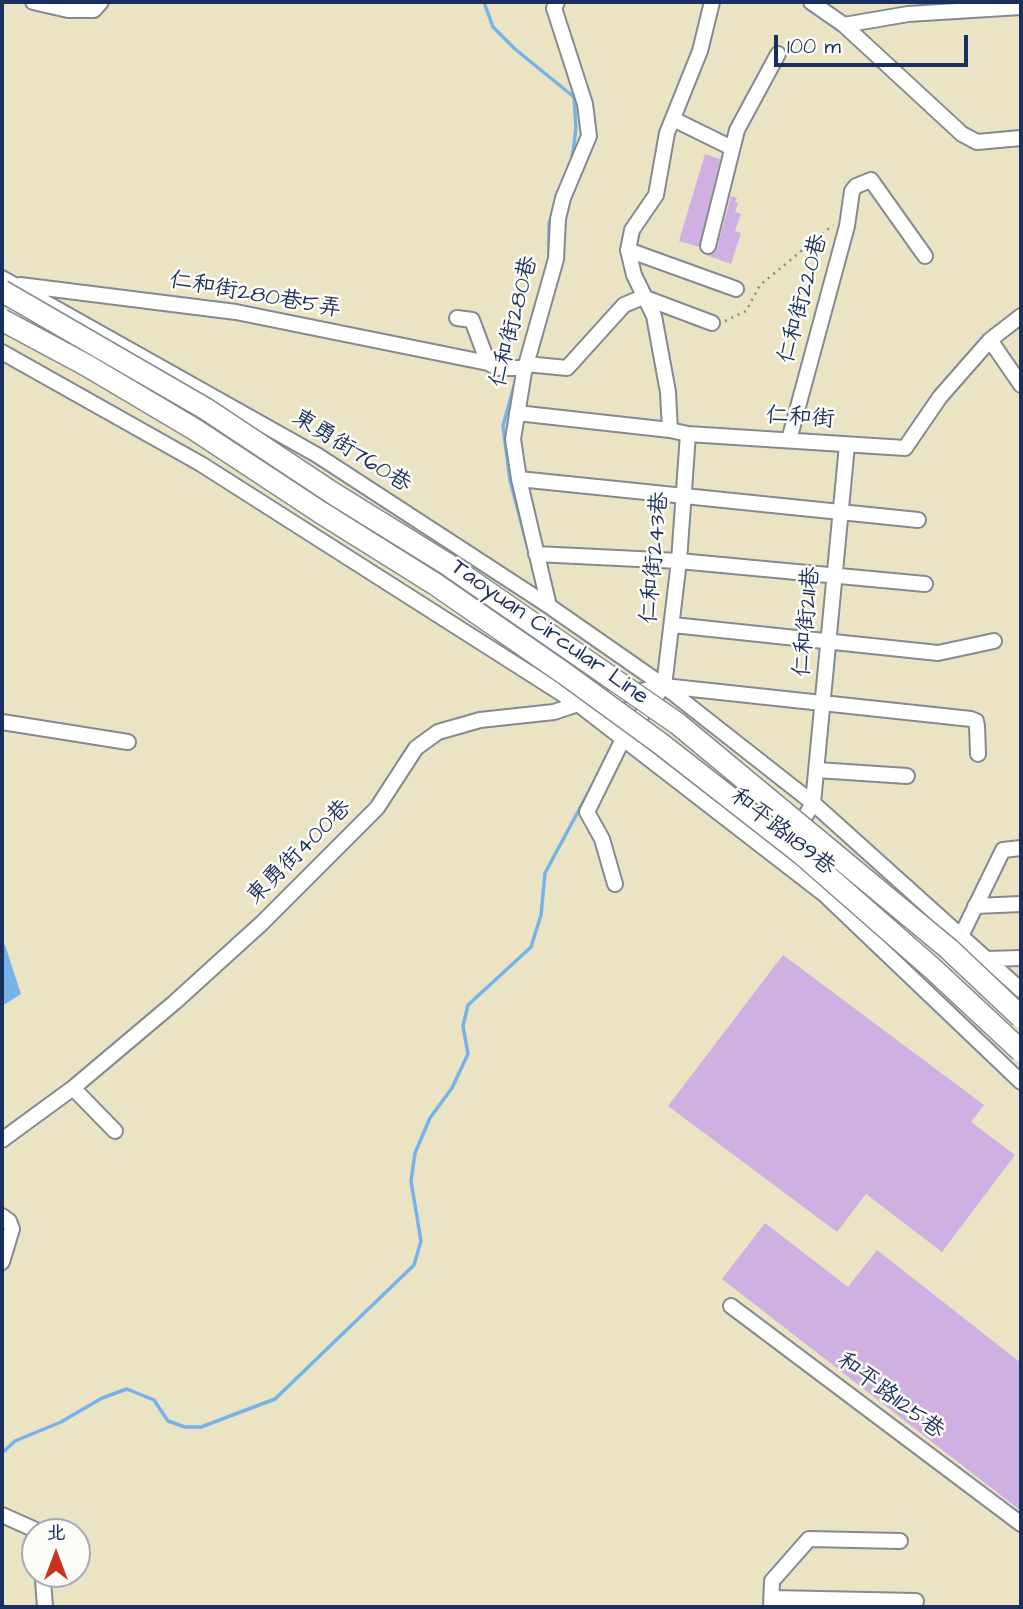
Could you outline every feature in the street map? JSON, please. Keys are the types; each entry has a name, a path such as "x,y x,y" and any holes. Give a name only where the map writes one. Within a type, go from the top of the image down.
{"highway":[{"name":"Taoyuan Circular Line","path":"5,284 447,564 678,724 949,949 1021,1017"},
{"name":"Taoyuan Circular Line","path":"2,320 86,365 194,429 320,513 435,584 565,674 661,744 803,855 933,969 1021,1051"}],"street":[{"path":"33,2 68,10 94,10 101,2"},
{"name":"仁和街280巷","path":"549,606 519,479 513,439 525,366 556,260 558,219 563,198 589,136 585,104 554,8 557,2"},
{"path":"670,430 662,354 653,316 634,275 628,250 632,230 656,195 667,132 700,51 712,2"},
{"path":"811,2 844,25 962,134 976,142 1021,138"},
{"path":"844,25 908,14 1021,7"},
{"path":"708,246 737,130 778,54"},
{"path":"673,118 732,148"},
{"name":"仁和街220巷","path":"789,440 847,226 852,191 856,186 871,180 925,257"},
{"path":"628,250 736,289"},
{"name":"仁和街280巷5弄","path":"5,284 236,313 488,363 497,368 567,368 624,305 643,297"},
{"name":"東勇街760巷","path":"5,284 234,407 317,455 549,606 664,686"},
{"path":"643,297 712,323"},
{"name":"仁和街","path":"517,413 688,434 905,448 940,397 990,340 1021,317"},
{"path":"457,318 472,320 488,363"},
{"path":"990,340 1021,385"},
{"name":"和平路1189巷","path":"2,352 201,464 578,704 825,895 1021,1082"},
{"path":"201,464 234,407"},
{"name":"仁和街243巷","path":"664,686 673,625 688,434"},
{"name":"仁和街211巷","path":"813,803 847,445"},
{"path":"519,479 918,520"},
{"path":"536,554 679,561 925,584"},
{"path":"673,625 938,653 994,641"},
{"path":"615,884 602,839 587,813 623,739 664,686 971,719 976,721 978,726 978,754"},
{"name":"和平路1189巷","path":"664,686 813,803 1021,990"},
{"name":"東勇街400巷","path":"2,1140 73,1088 175,1002 262,923 377,808 416,748 438,732 480,720 554,712 578,704 664,686"},
{"path":"2,722 128,742"},
{"path":"817,770 907,776"},
{"path":"779,860 813,803"},
{"path":"961,936 1003,850 1021,848"},
{"path":"975,906 1021,904"},
{"path":"987,959 1021,958"},
{"path":"73,1088 115,1131"},
{"path":"2,1216 9,1221 12,1229 2,1262"},
{"name":"和平路1125巷","path":"731,1306 1021,1524"},
{"path":"2,1515 21,1524"},
{"path":"900,1541 809,1539 772,1581 771,1602 916,1601"},
{"path":"44,1588 45,1607"}],"path":[{"path":"712,323 730,320 746,311 760,285 848,212"}],"water":[{"path":"2,944 5,945 21,994 2,1006"}],"building":[{"path":"705,154 720,159 699,247 679,241"},
{"path":"731,196 737,198 735,212 741,214 735,231 741,233 731,264 706,255 714,253 717,248"},
{"path":"783,955 984,1105 971,1122 1015,1155 942,1252 866,1194 837,1232 668,1106"},
{"path":"765,1223 848,1287 877,1250 1021,1363 1021,1511 722,1279"}],"waterway":[{"path":"484,2 493,27 515,49 574,97 576,128 572,160"},
{"path":"549,261 549,223 553,213"},
{"path":"516,379 503,426 510,480 530,556"},
{"path":"2,1453 15,1441 61,1422 102,1398 127,1389 154,1400 168,1421 185,1427 201,1427 275,1399 414,1265 421,1241 411,1181 415,1153 430,1118 452,1088 468,1054 463,1026 468,1005 531,947 541,915 545,873 594,782"}]}
